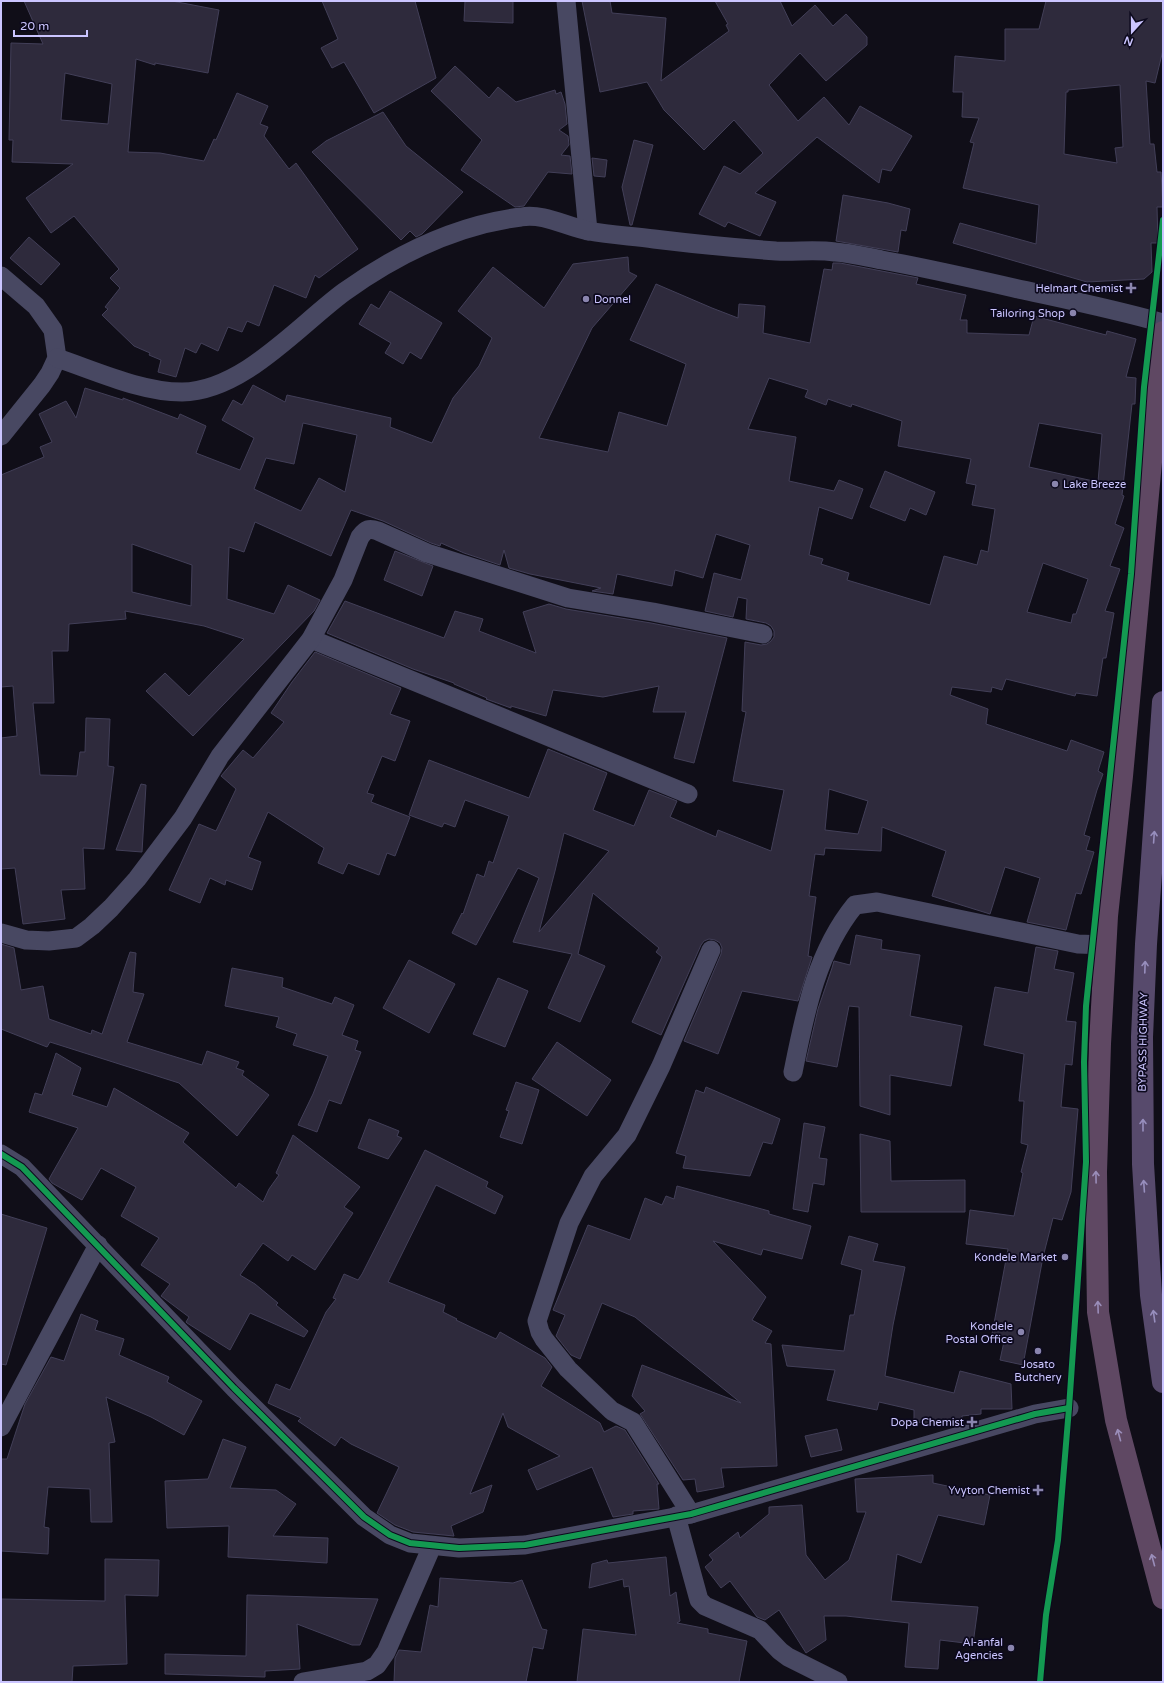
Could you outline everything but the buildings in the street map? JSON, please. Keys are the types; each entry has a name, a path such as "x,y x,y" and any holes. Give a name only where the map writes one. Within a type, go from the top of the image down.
{"highway":[{"path":"1163,332 1106,945 1100,1044 1096,1172 1098,1312 1116,1420 1163,1598"}],"main road":[{"name":"BYPASS HIGHWAY","path":"1163,702 1146,944 1142,1038 1143,1164 1151,1294 1163,1382"}],"street":[{"path":"566,1 588,231"},
{"path":"57,358 131,383 157,390 182,392 205,389 246,369 286,342 341,295 373,272 402,256 434,240 462,230 525,216 548,218 588,231 722,247 780,251 834,251 939,270 1163,323"},
{"path":"1,276 36,306 53,330 57,358 42,385 1,436"},
{"path":"1,933 26,940 49,941 76,938 106,913 137,879 183,818 220,756 311,639 343,580 360,537 365,530 370,529 378,531 427,553 568,598 653,612 763,634"},
{"path":"311,639 688,794"},
{"path":"793,1072 809,998 827,949 842,922 855,905 877,902 1078,944 1106,945"},
{"path":"711,950 661,1066 627,1135 593,1176 569,1224 537,1321 544,1339 568,1369 612,1411 633,1422 684,1515 699,1600 704,1606 760,1630 780,1651 788,1657 838,1682"},
{"path":"1,1154 22,1167 234,1388 364,1517 390,1535 410,1543 459,1548 525,1545 684,1515 1035,1414 1069,1408"},
{"path":"1,1427 98,1245"},
{"path":"303,1682 367,1671 377,1665 386,1652 432,1546"}],"cycle path":[{"path":"1040,1682 1046,1615 1058,1540 1069,1408 1086,1162 1084,1062 1086,1006 1131,574 1144,387 1163,220"},
{"path":"1,1154 22,1167 234,1388 364,1517 390,1535 410,1543 459,1548 525,1545 691,1514 1035,1414 1069,1408"}],"place":[{"name":"Helmart Chemist","path":"1131,288"},
{"name":"Donnel","path":"586,299"},
{"name":"Tailoring Shop","path":"1073,313"},
{"name":"Lake Breeze","path":"1055,484"},
{"name":"Kondele Market","path":"1065,1257"},
{"name":"Kondele Postal Office","path":"1021,1332"},
{"name":"Josato Butchery","path":"1038,1351"},
{"name":"Dopa Chemist","path":"972,1422"},
{"name":"Yvyton Chemist","path":"1038,1490"},
{"name":"Al-anfal Agencies","path":"1011,1648"}]}
